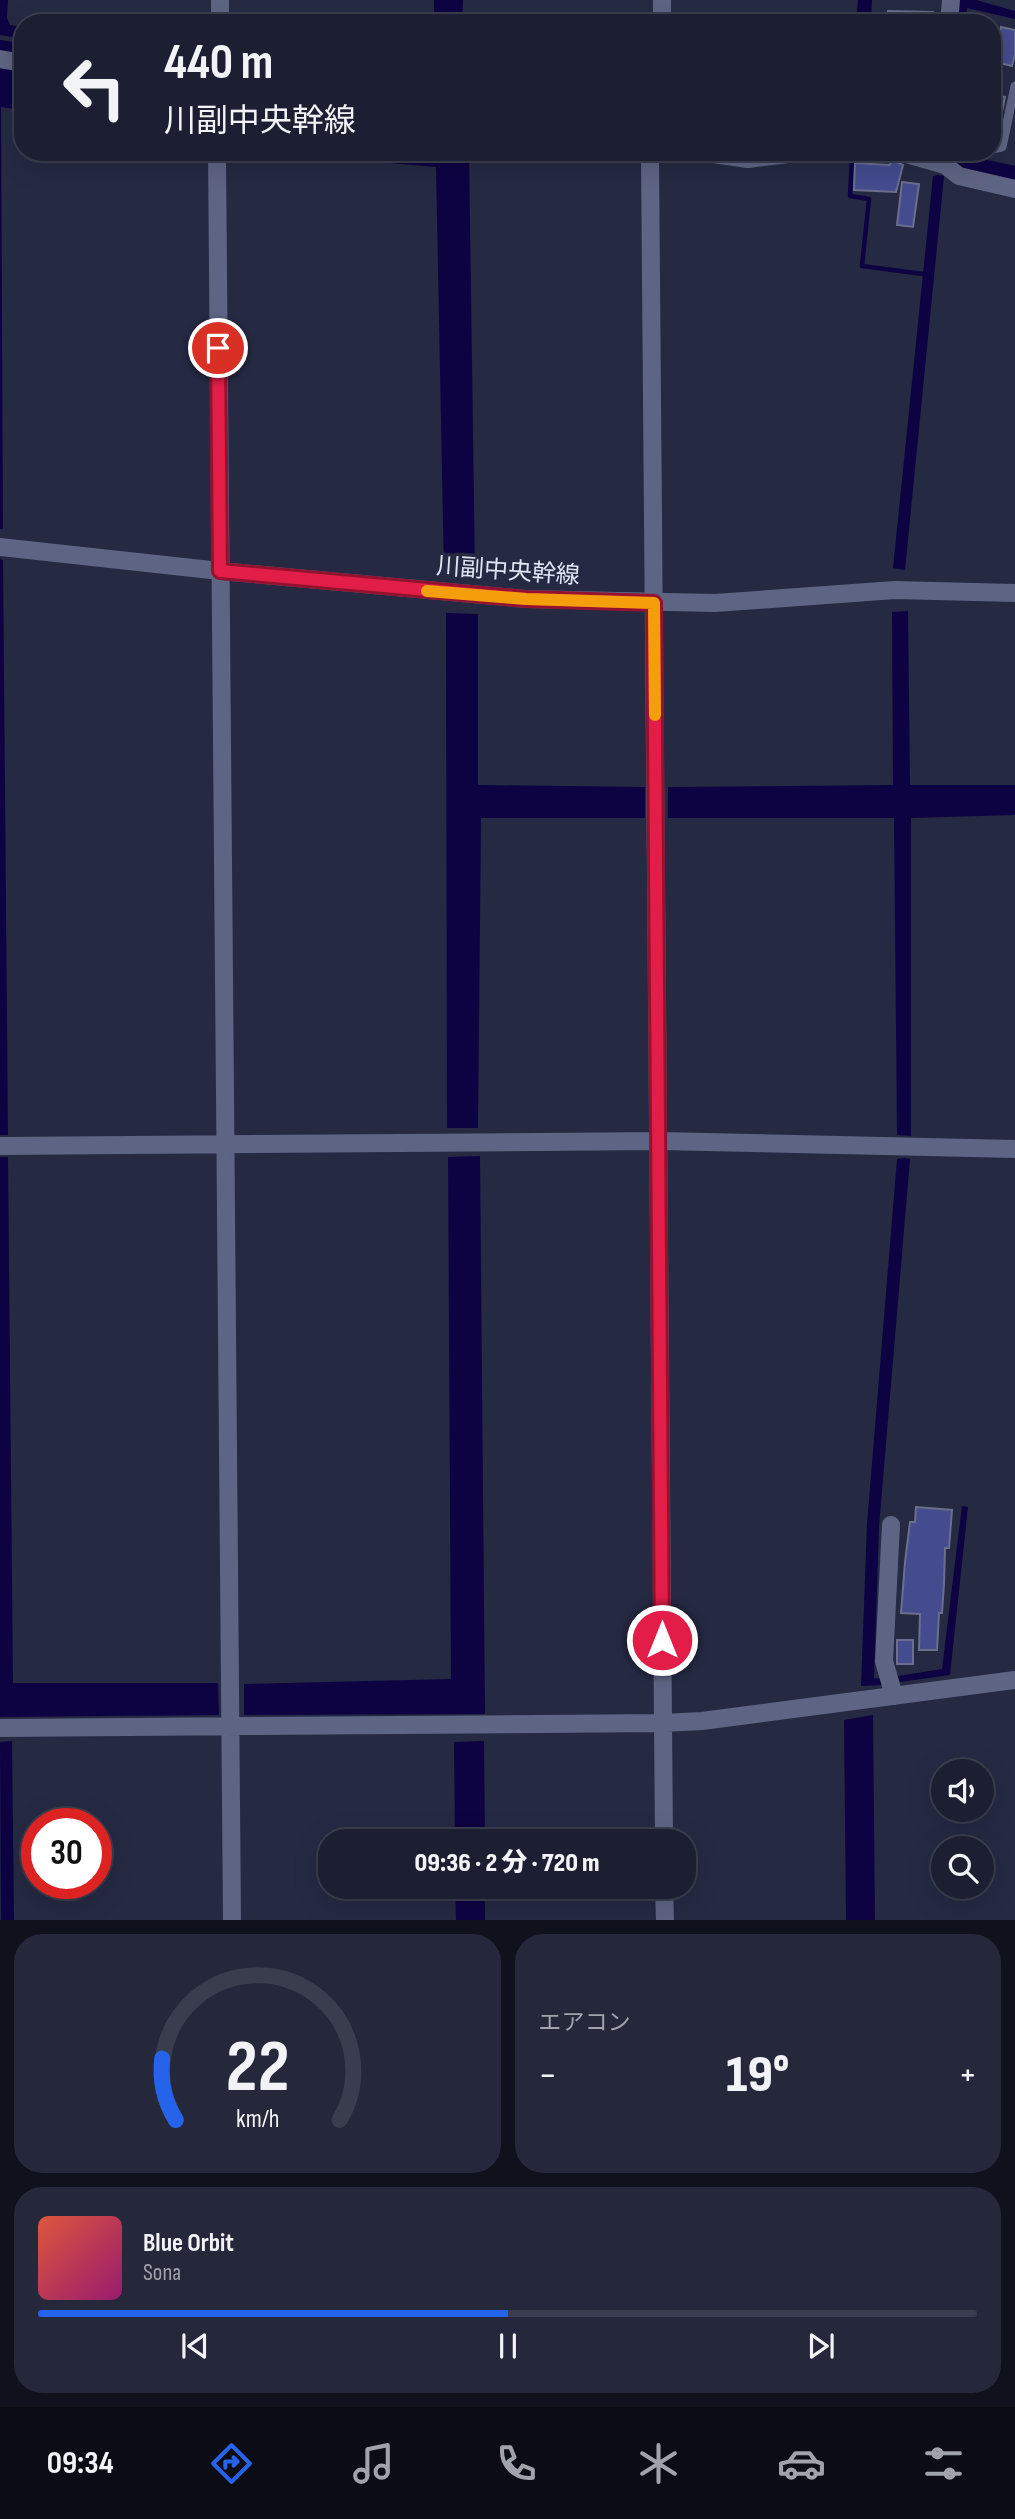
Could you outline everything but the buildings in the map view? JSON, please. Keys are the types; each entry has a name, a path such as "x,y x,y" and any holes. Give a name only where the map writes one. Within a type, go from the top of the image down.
{"street":[{"path":"217,161 232,1920"},
{"path":"650,161 664,1829"},
{"path":"951,161 959,176 1015,189"},
{"name":"川副中央幹線","path":"0,547 220,571 526,599 715,603 895,590 1015,593"},
{"path":"0,1146 660,1141 1015,1149"},
{"path":"891,1525 884,1661 894,1696"},
{"path":"0,1728 662,1723 702,1721 1015,1680"},
{"path":"664,1899 665,1920"}],"lane":[{"path":"1001,147 1015,86"}],"shaded area":[{"path":"0,0 8,0 7,18 10,25 14,26 14,37 0,35"},
{"path":"434,0 463,0 462,14 434,14"},
{"path":"858,0 872,0 871,14 857,14"},
{"path":"959,0 976,0 1015,11 1015,19 967,8 966,14 957,14"},
{"path":"0,66 14,69 14,109 1,107 3,529 0,529"},
{"path":"366,161 469,161 475,573 444,573 436,167"},
{"path":"933,176 944,176 905,570 893,568"},
{"path":"0,559 3,560 8,1135 0,1135"},
{"path":"908,611 910,785 1015,785 1015,815 911,818 911,1136 897,1135 894,818 668,818 668,787 893,785 892,612"},
{"path":"446,613 478,614 478,785 645,787 645,818 481,818 478,1128 447,1128"},
{"path":"480,1156 485,1714 244,1715 244,1684 451,1679 448,1157"},
{"path":"0,1157 8,1157 13,1683 218,1683 219,1715 0,1717"},
{"path":"897,1159 910,1159 879,1527 874,1678 884,1679 884,1685 861,1686 867,1524"},
{"path":"962,1506 968,1507 950,1675 900,1682 898,1676 942,1669"},
{"path":"873,1715 875,1920 846,1920 844,1720"},
{"path":"12,1741 14,1920 1,1920 0,1742"},
{"path":"484,1741 485,1829 455,1829 454,1742"},
{"path":"455,1899 485,1899 485,1920 456,1920"}],"waterway":[{"path":"0,48 14,50"},
{"path":"852,161 850,196 869,199 862,266 923,274"},
{"path":"958,162 1015,174"}],"slow traffic":[{"path":"427,591 526,599 654,603 655,715"}],"route":[{"path":"218,348 220,571 526,599 654,603 662,1640"}]}
